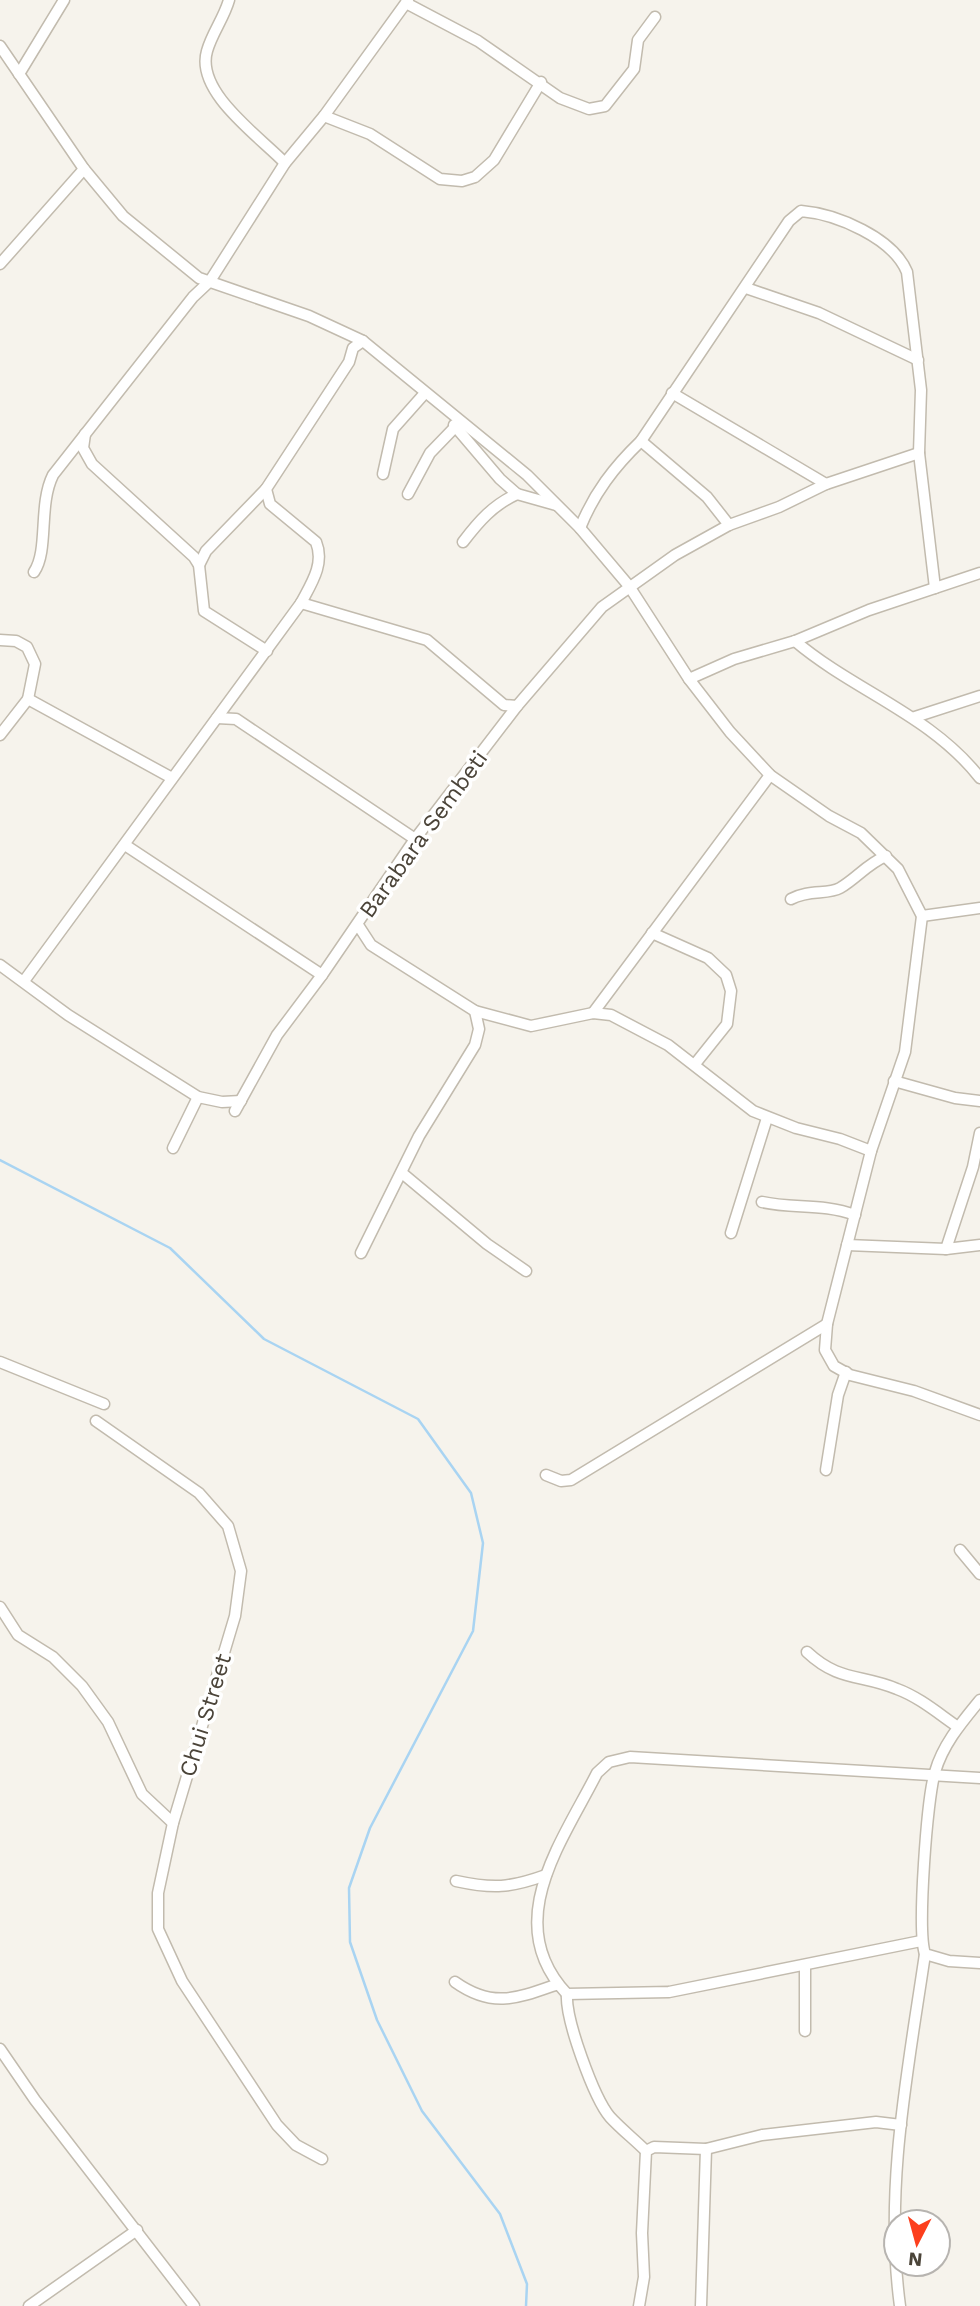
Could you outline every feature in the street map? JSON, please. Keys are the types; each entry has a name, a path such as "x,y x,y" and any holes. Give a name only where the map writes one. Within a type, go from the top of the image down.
{"street":[{"path":"19,74 64,0"},
{"path":"229,0 207,51 206,70 229,110 285,163"},
{"path":"34,572 40,562 43,508 48,485 85,431 193,297 210,281 285,163 324,116 407,1 478,41 541,82 560,98 589,109 605,106 634,69 638,40 655,17"},
{"path":"0,46 84,169 123,216 199,278 309,316 363,341 458,424 527,475 580,528 629,586 689,679 730,732 770,775 829,816 861,834 898,869 922,916 905,1052 871,1151 827,1324 825,1350 834,1366 846,1373 962,1406 980,1415"},
{"path":"324,116 370,134 440,179 462,181 475,177 494,160 541,82"},
{"path":"0,264 84,169"},
{"path":"580,528 599,488 641,441 789,221 801,211 835,218 867,235 902,259 912,297 922,414 919,453 935,588"},
{"path":"746,288 819,313 918,360"},
{"path":"199,565 206,551 266,489 349,362 353,348 363,341"},
{"path":"383,474 393,429 425,393"},
{"path":"673,393 826,484"},
{"path":"458,424 500,479 517,494 557,505"},
{"path":"408,494 430,453 458,424"},
{"path":"85,431 83,448 92,464 194,557 199,565 204,611 267,651"},
{"path":"641,441 706,497 729,525"},
{"name":"Barabara Sembeti","path":"235,1111 277,1035 358,925 415,839 517,706 602,607 629,586 729,525 779,507 826,484 919,453"},
{"path":"24,981 267,651 301,603 315,575 319,550 316,542 270,504 266,489"},
{"path":"463,542 480,519 495,506 517,494"},
{"path":"689,679 734,659 795,641 869,610 980,573"},
{"path":"301,603 427,640 504,705 517,706"},
{"path":"0,640 16,641 32,651 35,664 28,699 0,735"},
{"path":"795,641 820,662 915,717 980,778"},
{"path":"915,717 980,696"},
{"path":"28,699 172,778"},
{"path":"217,718 236,719 415,839"},
{"path":"593,1013 770,775"},
{"path":"125,845 322,975"},
{"path":"792,899 803,892 841,887 868,863 886,856"},
{"path":"922,916 980,908"},
{"path":"358,925 371,945 475,1011 531,1026 593,1013 611,1015 668,1045 695,1064 731,1096 767,1118 871,1151"},
{"path":"652,933 708,958 726,975 731,991 727,1024 695,1064"},
{"path":"0,965 68,1015 198,1097 222,1102 241,1101"},
{"path":"360,1253 419,1136 475,1045 478,1029 475,1011"},
{"path":"894,1081 955,1098 980,1101"},
{"path":"173,1148 198,1097"},
{"path":"731,1233 767,1118"},
{"path":"946,1249 973,1167 980,1133"},
{"path":"402,1173 487,1244 526,1271"},
{"path":"762,1202 783,1207 812,1204 855,1214"},
{"path":"847,1245 946,1249 980,1245"},
{"path":"546,1475 561,1482 571,1480 827,1324"},
{"path":"0,1362 104,1404"},
{"path":"826,1470 838,1395 846,1373"},
{"name":"Chui Street","path":"96,1421 206,1500 228,1526 241,1571 235,1616 173,1823 158,1893 158,1929 182,1981 228,2056 277,2125 296,2145 322,2159"},
{"path":"960,1550 980,1574"},
{"path":"0,1607 18,1635 53,1657 82,1686 108,1722 142,1794 173,1823"},
{"path":"807,1652 819,1663 842,1676 881,1682 902,1690 958,1727"},
{"path":"900,2306 893,2255 901,2125 925,1954 920,1919 934,1774 948,1741 980,1700"},
{"path":"639,2306 645,2277 642,2233 646,2151 610,2116 600,2101 569,2021 567,1994 558,1984 537,1938 536,1909 546,1875 597,1773 609,1762 630,1757 789,1769 980,1778"},
{"path":"456,1881 491,1888 515,1886 546,1875"},
{"path":"567,1994 669,1992 922,1941"},
{"path":"925,1954 948,1961 980,1963"},
{"path":"805,1965 805,2031"},
{"path":"456,1982 486,1999 518,1998 558,1984"},
{"path":"0,2049 35,2100 194,2306"},
{"path":"646,2151 654,2147 706,2149 762,2135 876,2122 901,2125"},
{"path":"701,2306 706,2149"},
{"path":"29,2306 137,2230"}],"waterway":[{"path":"0,1160 170,1248 264,1339 418,1419 471,1493 483,1543 473,1631 370,1828 349,1888 350,1942 377,2020 422,2111 500,2214 527,2284 526,2306"}]}
